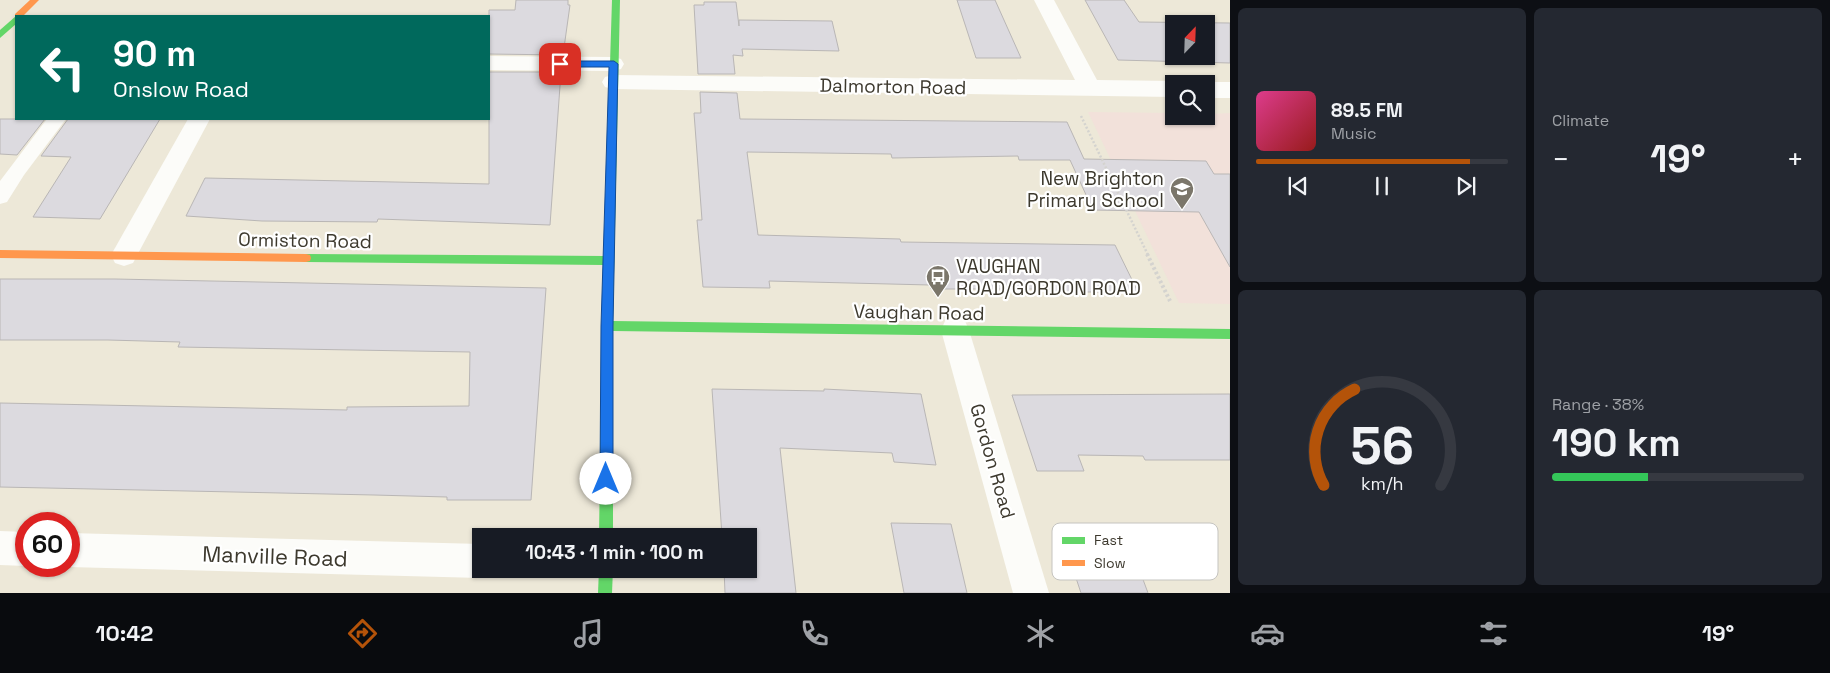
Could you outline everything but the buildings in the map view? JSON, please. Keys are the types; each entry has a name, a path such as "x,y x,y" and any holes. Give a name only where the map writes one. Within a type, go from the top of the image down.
{"street":[{"path":"19,15 34,0"},
{"path":"606,528 607,326 616,0"},
{"path":"1044,0 1090,88"},
{"path":"0,35 15,19"},
{"name":"Dalmorton Road","path":"490,63 613,73 1067,88 1165,89"},
{"path":"1215,90 1230,90"},
{"path":"124,255 199,120"},
{"name":"Ormiston Road","path":"0,254 610,261"},
{"name":"Vaughan Road","path":"607,326 1230,334"},
{"name":"Gordon Road","path":"955,330 1031,593"},
{"path":"0,548 15,549"},
{"name":"Manville Road","path":"80,550 472,561"},
{"path":"605,593 606,578"}],"lane":[{"path":"0,197 17,170 56,120"}],"path":[{"path":"1067,88 1186,334"}],"shaded area":[{"name":"New Brighton Primary School","path":"1088,112 1165,113 1165,125 1215,125 1215,114 1230,113 1230,304 1179,303"}],"traffic: fast":[{"path":"606,528 607,326 616,0"},
{"path":"0,35 15,20"},
{"path":"306,258 609,261"},
{"path":"607,326 1230,334"},
{"path":"605,593 606,578"}],"traffic: slow":[{"path":"19,15 35,0"},
{"path":"0,254 306,258"}],"place":[{"name":"New Brighton Primary School","path":"1182,210"},
{"name":"VAUGHAN ROAD/GORDON ROAD","path":"938,298"}],"route":[{"path":"560,64 614,64 607,326 606,479"}]}
